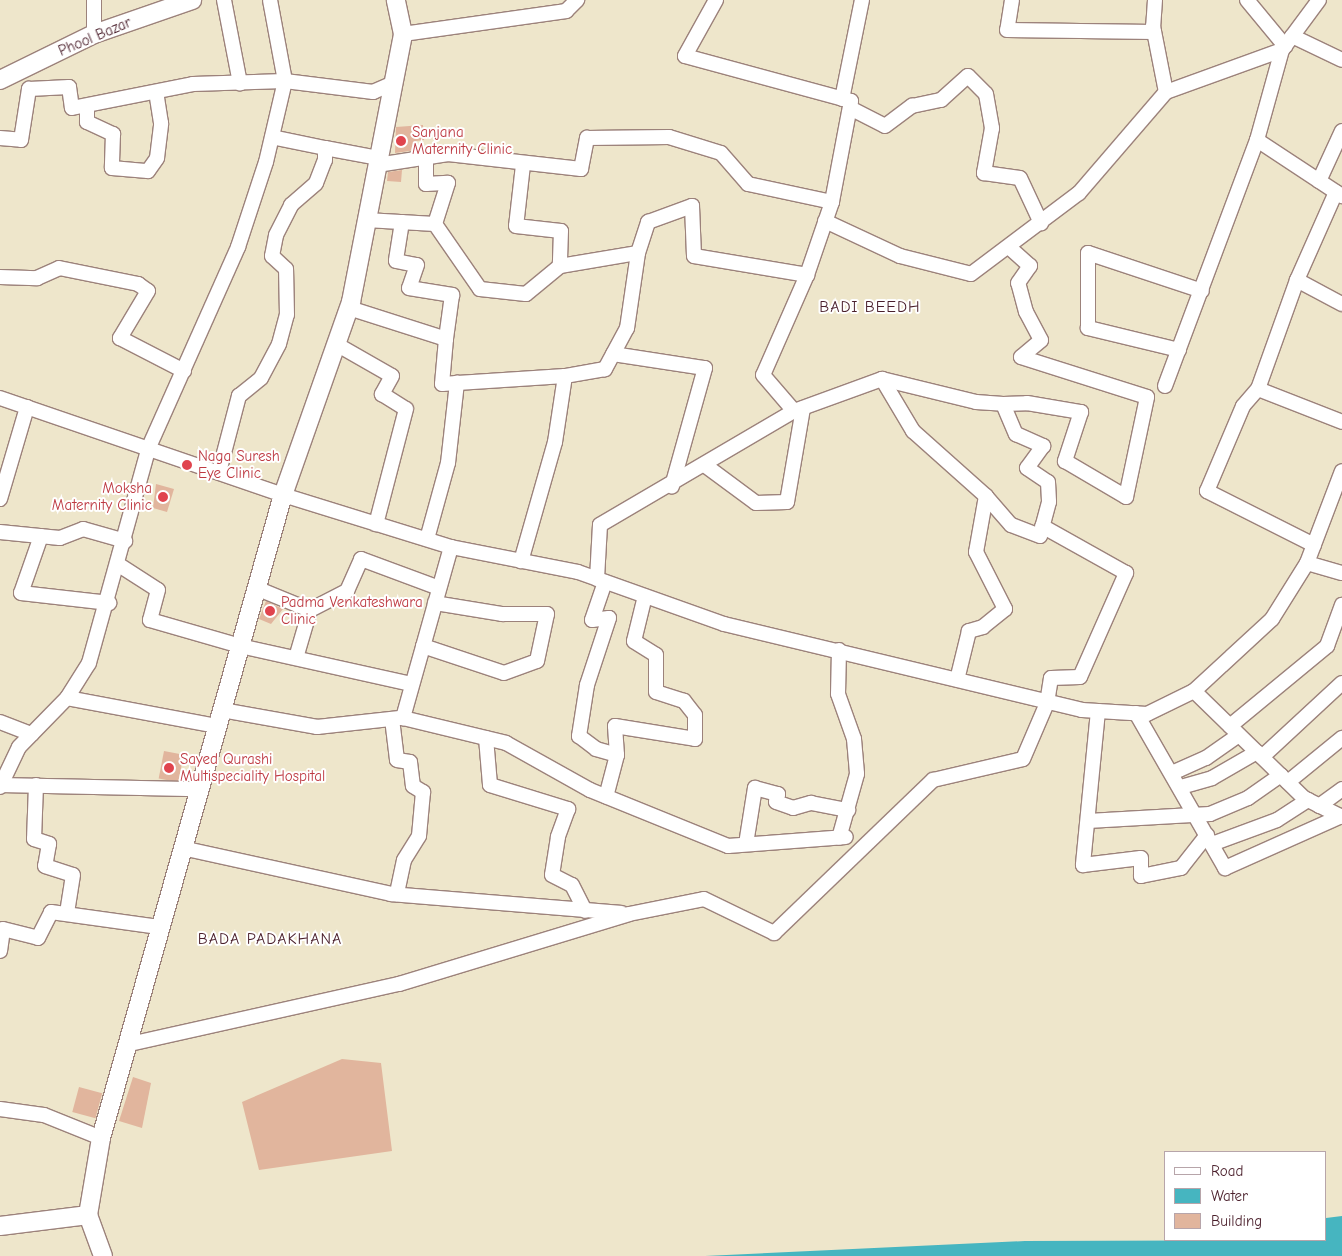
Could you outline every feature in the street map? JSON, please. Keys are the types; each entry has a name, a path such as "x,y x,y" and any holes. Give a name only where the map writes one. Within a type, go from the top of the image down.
{"street":[{"path":"94,0 94,34"},
{"name":"Phool Bazar","path":"0,80 94,34 192,0"},
{"path":"224,0 240,83"},
{"path":"199,789 36,785 0,786 19,747 68,698 89,663 109,603 149,447 238,247 272,137 285,81 270,0"},
{"path":"103,1256 88,1215 101,1138 130,1044 159,927 283,495 349,308 403,34 396,0"},
{"path":"403,34 548,6 566,11 577,0"},
{"path":"716,0 685,56 846,103 885,126 912,106 941,100 968,76 986,94 992,128 984,172 1020,178 1041,223"},
{"path":"799,410 763,375 807,275 832,202 862,0"},
{"path":"1012,0 1007,30 1154,32"},
{"path":"1155,0 1154,32 1166,92"},
{"path":"1247,0 1286,44 1342,60"},
{"path":"1165,386 1257,140 1286,44 1319,0"},
{"path":"825,221 900,256 971,274 1010,248 1079,193 1166,92 1286,44"},
{"path":"0,138 21,140 29,89 69,87 72,108 88,107 193,84 285,81 373,92 393,83"},
{"path":"88,107 86,122 113,134 112,168 148,171 157,158 161,123 156,92"},
{"path":"1320,182 1342,131"},
{"path":"272,137 378,161 448,154 523,165 581,169 587,138 670,137 721,154 748,184 832,202"},
{"path":"1257,140 1339,194 1296,280 1258,389 1243,406 1207,491 1314,545"},
{"path":"219,472 239,396 261,378 279,344 287,315 286,269 272,256 276,235 291,206 316,183 325,148"},
{"path":"426,157 426,184 448,183 435,224"},
{"path":"523,165 516,226 561,230 560,266"},
{"path":"402,222 396,261 417,265 409,288 452,295 442,384 565,376 605,369 627,328 638,253 648,222 692,206 694,256 807,275"},
{"path":"366,220 435,224"},
{"path":"435,224 480,288 526,294 560,266 638,253"},
{"path":"616,755 596,749 579,736 587,685 609,618 592,620 601,580 600,525 672,486 799,410 882,379 1003,404 1027,403 1081,412 1065,461 1126,497 1147,398 1021,357 1042,340 1026,312 1018,283 1030,266 1010,248"},
{"path":"1179,350 1088,328 1088,253 1202,291"},
{"path":"0,277 37,278 59,268 138,284 148,292 120,338 184,371"},
{"path":"1296,280 1342,304"},
{"path":"349,308 446,339"},
{"path":"336,344 392,376 382,394 406,409 376,524"},
{"path":"613,354 705,368 672,486"},
{"path":"521,561 554,442 565,376"},
{"path":"882,379 913,431 986,496 1011,525 1040,536 1049,502 1048,482 1027,468 1043,446 1016,434 1003,404"},
{"path":"426,539 448,462 457,382"},
{"path":"1258,389 1342,422"},
{"path":"0,398 149,447 283,495 451,547 601,580 724,624 839,650 1047,703 1098,711 1147,714 1194,691 1272,619 1308,563 1342,471"},
{"path":"0,499 27,407"},
{"path":"706,466 756,503 787,502 799,410"},
{"path":"957,680 969,631 983,627 1005,609 976,552 986,496"},
{"path":"130,1044 399,984 630,914 704,899 774,933 933,780 1023,759 1047,703 1051,678 1080,677 1126,573 1042,526"},
{"path":"0,532 60,538 83,529 125,541"},
{"path":"41,536 21,593 109,603"},
{"path":"397,894 404,860 418,836 423,792 413,786 410,762 397,760 398,718 412,684 451,547"},
{"path":"296,658 310,610 347,591 361,560 440,588"},
{"path":"1308,563 1342,573"},
{"path":"119,566 158,590 150,620 240,646 412,684"},
{"path":"256,588 310,610"},
{"path":"606,797 616,755 615,726 694,739 695,715 684,701 656,692 656,655 634,641 645,596"},
{"path":"423,646 504,673 537,661 547,614 502,614 435,603"},
{"path":"1172,773 1206,758 1327,646 1342,605"},
{"path":"68,698 219,718 317,727 398,718 506,743 606,797 728,846 843,837 857,774 854,739 838,694 839,650"},
{"path":"1181,788 1212,778 1259,755 1342,683"},
{"path":"1194,691 1284,779 1314,803 1341,817"},
{"path":"1098,711 1084,865 1141,858 1141,876 1181,868 1210,840 1277,820 1342,789"},
{"path":"1136,713 1226,868 1341,817"},
{"path":"0,722 32,734"},
{"path":"486,738 490,785 568,809 558,837 552,875 572,885 585,911"},
{"path":"1088,821 1196,815 1248,798 1284,779 1342,738"},
{"path":"36,785 34,839 49,844 45,866 73,875 67,914"},
{"path":"746,844 755,788 778,794 776,802 793,808 811,803 848,810"},
{"path":"182,848 397,894 630,914"},
{"path":"0,951 4,929 38,938 51,912 159,927"},
{"path":"0,1108 44,1115 101,1138"},
{"path":"0,1226 88,1215"}],"water":[{"path":"1342,1216 1342,1256 705,1256 1025,1241 1327,1241 1327,1218"}],"building":[{"path":"423,125 424,140 416,141 417,150 395,153 396,127"},
{"path":"402,170 401,182 387,181 388,172"},
{"path":"156,484 174,489 167,512 153,508"},
{"path":"266,601 283,609 271,624 259,619"},
{"path":"164,751 184,755 178,782 159,778"},
{"path":"342,1059 381,1063 392,1151 259,1170 242,1102"},
{"path":"133,1077 151,1083 142,1128 119,1121"},
{"path":"79,1087 102,1093 95,1118 72,1112"}],"place":[{"name":"Sanjana Maternity Clinic","path":"401,141"},
{"name":"Naga Suresh Eye Clinic","path":"187,465"},
{"name":"Moksha Maternity Clinic","path":"163,497"},
{"name":"Padma Venkateshwara Clinic","path":"270,611"},
{"name":"Sayed Qurashi Multispeciality Hospital","path":"169,768"}],"district":[{"name":"BADI BEEDH","path":"870,307"},
{"name":"BADA PADAKHANA","path":"270,939"}]}
